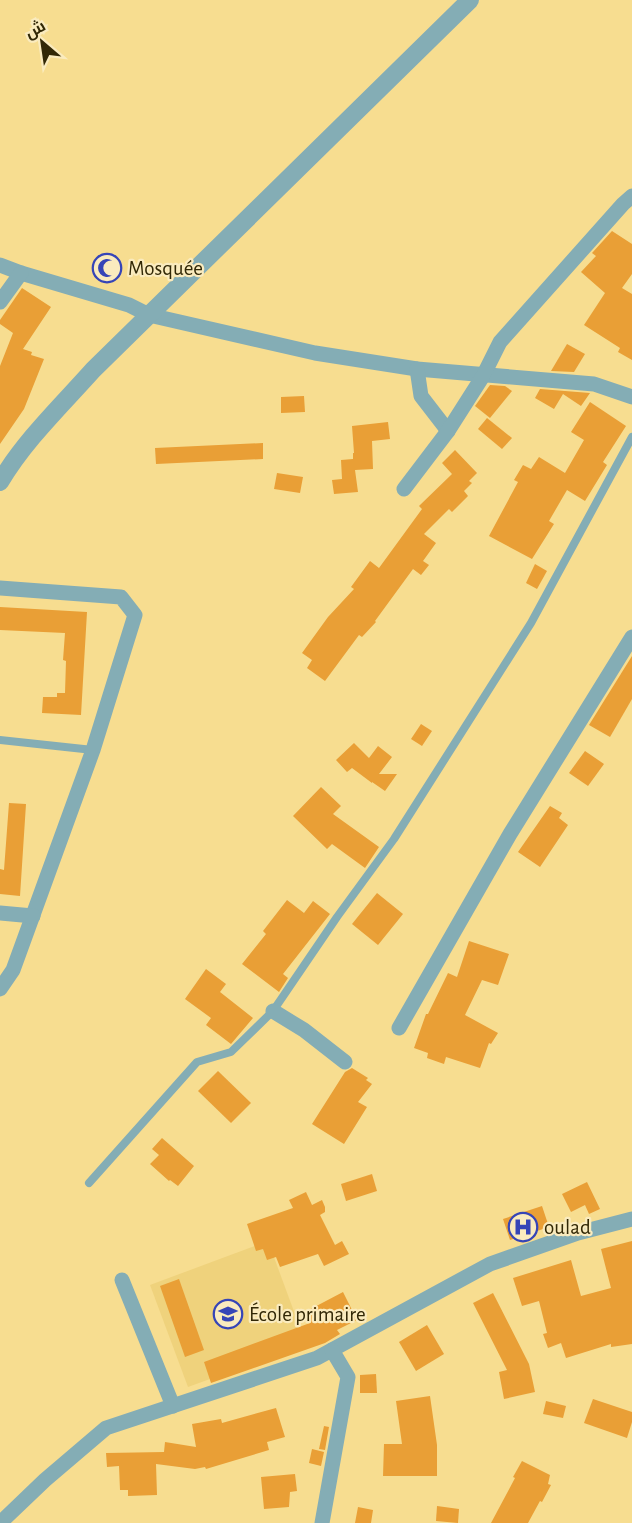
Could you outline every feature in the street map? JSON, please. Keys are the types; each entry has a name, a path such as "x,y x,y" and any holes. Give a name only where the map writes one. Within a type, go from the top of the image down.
{"street":[{"path":"0,482 16,458 93,370 470,0"},
{"path":"404,489 448,431 483,376 500,342 632,196"},
{"path":"0,265 129,304 149,315 315,353 417,369 594,384 632,397"},
{"path":"0,302 21,273"},
{"path":"417,369 421,396 448,431"},
{"path":"0,588 121,597 135,615 93,750 13,970 0,989"},
{"path":"399,1028 510,834 632,637"},
{"path":"0,913 33,916"},
{"path":"273,1011 304,1030 345,1062"},
{"path":"0,1523 45,1480 106,1428 317,1358 490,1264 578,1233 632,1219"},
{"path":"122,1280 172,1406"},
{"path":"322,1523 348,1377 332,1350"}],"lane":[{"path":"89,1183 197,1062 231,1052 273,1011 394,839 525,633 632,437"},
{"path":"0,740 93,750"}],"shaded area":[{"name":"École primaire","path":"268,1241 306,1344 188,1387 150,1285"}],"building":[{"path":"612,231 632,244 632,274 622,288 632,294 632,360 618,352 620,348 584,325 605,293 581,272 596,256 592,253"},
{"path":"22,288 51,307 23,349 32,352 31,355 44,359 24,409 0,444 0,366 13,333 0,324 0,320"},
{"path":"567,344 585,354 574,372 551,371"},
{"path":"490,385 505,386 512,391 490,418 475,406"},
{"path":"540,389 590,393 581,406 563,394 554,409 535,398"},
{"path":"304,396 305,412 281,413 281,397"},
{"path":"590,402 626,426 603,462 607,465 585,501 567,490 549,521 554,524 532,559 489,536 518,482 514,480 523,465 531,469 539,457 565,473 584,440 571,432"},
{"path":"487,418 512,438 502,449 478,429"},
{"path":"388,422 390,439 372,441 373,469 355,470 358,492 334,494 332,480 342,479 341,460 353,459 352,426"},
{"path":"263,443 263,459 156,464 155,448"},
{"path":"455,450 477,473 469,481 472,483 464,491 468,496 452,512 449,509 424,534 436,543 423,561 429,565 421,575 413,569 376,622 362,637 359,635 325,681 307,668 312,660 302,653 328,617 354,589 351,587 370,561 379,568 422,509 419,506 452,474 442,463"},
{"path":"277,473 303,477 300,493 274,489"},
{"path":"535,564 547,571 537,589 526,583"},
{"path":"0,607 87,612 81,715 42,713 43,697 57,697 57,693 65,693 66,661 63,660 65,633 0,630"},
{"path":"632,656 632,699 610,737 589,725"},
{"path":"421,724 432,731 422,746 411,739"},
{"path":"354,743 369,758 378,746 392,757 379,774 397,774 385,791 352,768 347,772 336,760"},
{"path":"585,751 604,764 588,786 569,773"},
{"path":"321,787 341,806 333,814 379,847 365,868 332,844 327,849 293,816"},
{"path":"9,803 26,804 20,896 0,894 0,869 4,870"},
{"path":"550,806 562,813 559,818 568,825 540,867 518,852"},
{"path":"377,893 403,914 378,945 352,924"},
{"path":"287,900 304,913 313,901 330,914 283,974 288,978 279,992 242,964 266,934 263,931"},
{"path":"469,941 509,954 498,985 482,980 465,1015 498,1033 491,1044 489,1043 480,1068 446,1057 444,1064 427,1058 428,1053 414,1048 426,1014 448,973 457,977"},
{"path":"206,969 226,984 220,992 253,1018 231,1044 206,1025 211,1018 185,999"},
{"path":"352,1068 368,1078 366,1080 372,1084 358,1102 367,1107 344,1144 312,1124 345,1072"},
{"path":"218,1071 251,1103 231,1123 198,1091"},
{"path":"162,1138 194,1166 178,1186 150,1164 159,1155 152,1149"},
{"path":"372,1174 377,1191 346,1201 341,1184"},
{"path":"587,1182 600,1209 589,1214 585,1205 571,1212 562,1194"},
{"path":"306,1192 312,1205 322,1200 325,1212 320,1215 335,1245 342,1241 349,1254 324,1266 318,1254 280,1267 276,1257 267,1260 263,1249 256,1251 247,1224 293,1208 289,1200"},
{"path":"542,1206 549,1227 510,1240 503,1219"},
{"path":"632,1241 632,1344 611,1347 611,1344 566,1358 561,1343 548,1348 543,1334 547,1333 539,1301 522,1306 513,1278 571,1260 581,1296 611,1288 601,1249"},
{"path":"179,1279 204,1350 185,1357 160,1286"},
{"path":"343,1292 357,1320 337,1330 340,1334 325,1343 211,1383 204,1362 310,1323 305,1312"},
{"path":"493,1293 529,1364 535,1392 504,1399 499,1372 507,1370 473,1303"},
{"path":"427,1325 444,1354 416,1371 399,1342"},
{"path":"376,1374 377,1393 360,1393 360,1375"},
{"path":"430,1396 437,1445 437,1476 383,1476 384,1444 402,1444 396,1401"},
{"path":"593,1399 632,1412 632,1422 627,1438 584,1423"},
{"path":"546,1401 566,1406 563,1418 543,1414"},
{"path":"276,1408 285,1437 267,1442 269,1450 206,1469 205,1467 195,1469 156,1464 157,1495 128,1496 128,1490 120,1490 119,1466 107,1467 106,1453 164,1452 165,1442 196,1447 192,1424 221,1419 222,1423"},
{"path":"324,1426 329,1427 325,1450 319,1449"},
{"path":"312,1449 324,1452 321,1466 309,1463"},
{"path":"522,1461 550,1475 548,1484 551,1485 528,1523 491,1523 515,1478 513,1477"},
{"path":"295,1474 297,1491 290,1492 289,1507 264,1509 261,1477"},
{"path":"437,1506 459,1509 458,1523 436,1521"},
{"path":"358,1507 373,1510 371,1523 355,1523"}],"place":[{"name":"Mosquée","path":"107,268"},
{"name":"oulad","path":"523,1227"},
{"name":"École primaire","path":"228,1314"}]}
